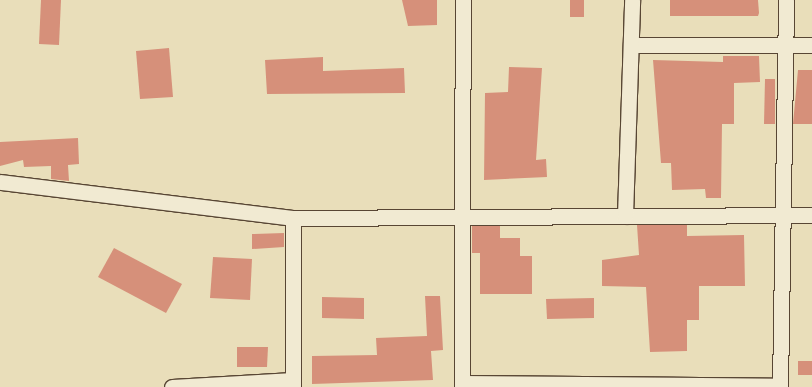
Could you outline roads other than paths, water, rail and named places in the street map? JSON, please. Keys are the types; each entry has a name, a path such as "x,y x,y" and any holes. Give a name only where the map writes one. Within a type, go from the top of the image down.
{"street":[{"path":"464,0 461,216 462,385 780,386 786,0"},
{"path":"626,216 632,0"},
{"path":"631,45 812,45"},
{"path":"0,182 293,218 812,215"},
{"path":"172,387 293,384 293,218"}]}
